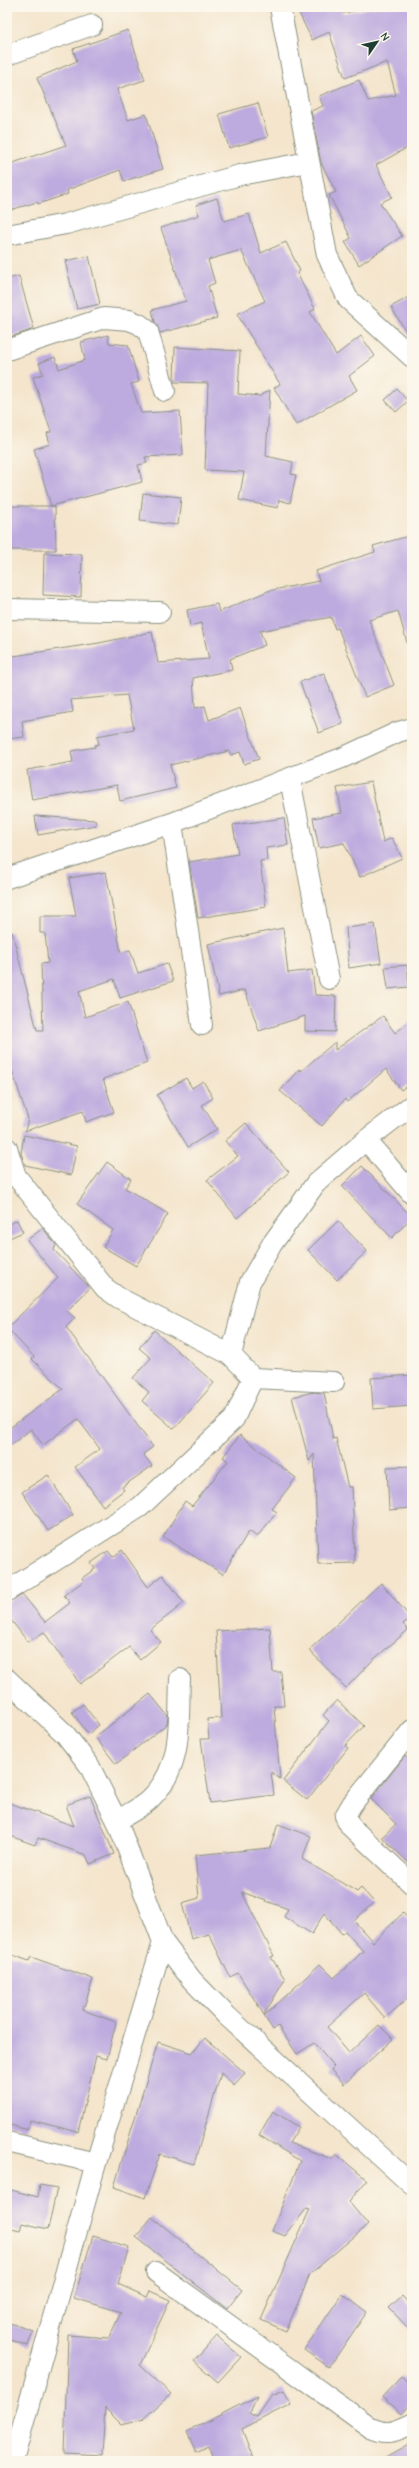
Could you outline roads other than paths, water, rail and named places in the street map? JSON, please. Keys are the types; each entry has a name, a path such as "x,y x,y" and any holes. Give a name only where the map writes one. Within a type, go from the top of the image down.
{"street":[{"path":"280,7 308,162 327,255 348,299 412,357"},
{"path":"7,55 92,25"},
{"path":"7,235 66,224 240,176 308,162"},
{"path":"7,350 104,318 129,320 139,324 148,331 165,391"},
{"path":"7,609 160,612"},
{"path":"7,878 172,823 290,779 398,732 412,728"},
{"path":"290,779 329,979"},
{"path":"172,823 202,1025"},
{"path":"231,1355 250,1282 272,1244 316,1183 366,1140 412,1105"},
{"path":"366,1140 412,1194"},
{"path":"7,1148 12,1176 105,1288 119,1298 231,1355 254,1378 334,1382"},
{"path":"7,1591 140,1507 234,1419 254,1378"},
{"path":"117,1821 149,1800 168,1778 176,1757 180,1678"},
{"path":"7,1679 65,1734 89,1766 117,1821 163,1942 192,1980 226,2016 412,2185"},
{"path":"412,1730 352,1804 345,1816 351,1827 412,1884"},
{"path":"13,2461 96,2163 163,1942"},
{"path":"7,2142 96,2163"},
{"path":"156,2272 371,2428 382,2433 393,2432 412,2424"}]}
